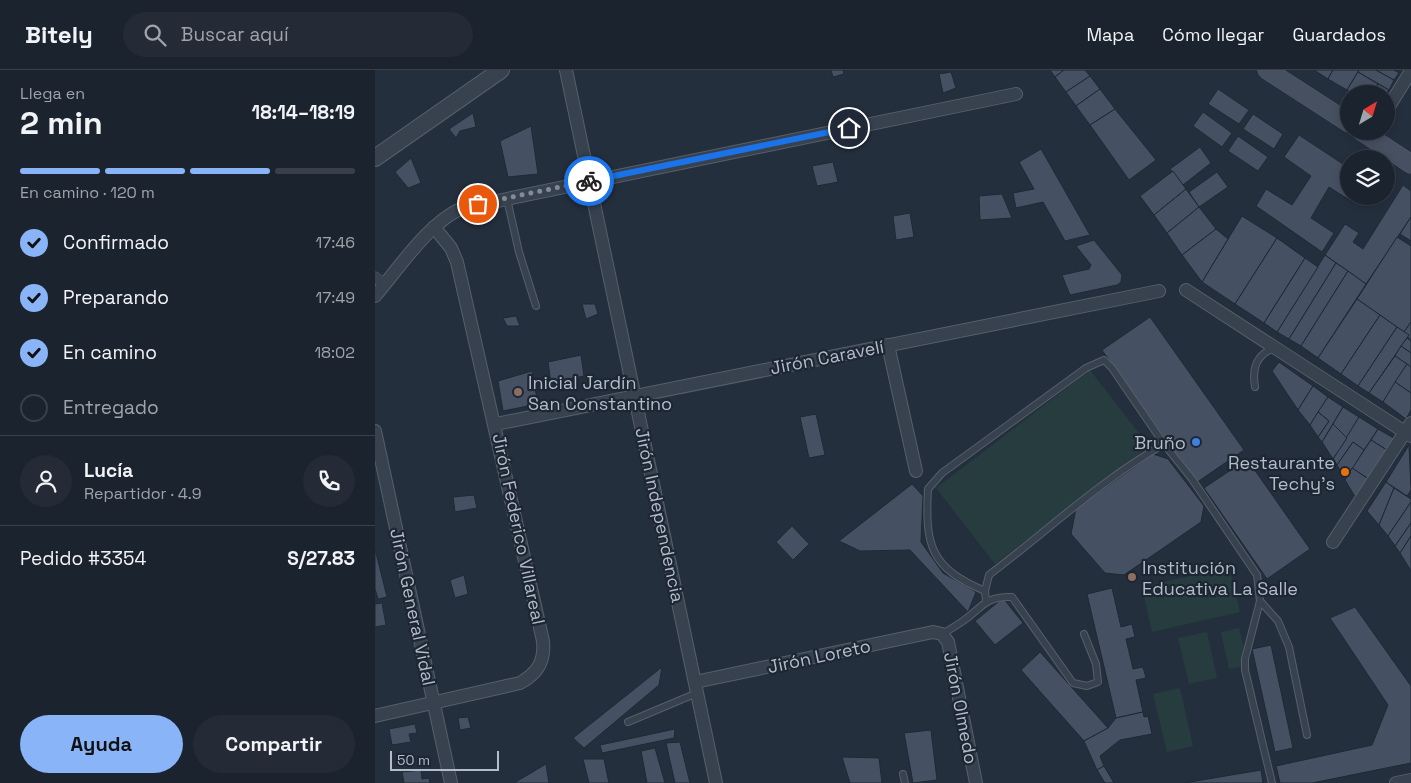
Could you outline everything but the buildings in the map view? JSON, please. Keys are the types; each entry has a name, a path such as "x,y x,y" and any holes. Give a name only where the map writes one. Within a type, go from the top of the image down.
{"main road":[{"path":"1267,70 1340,117"},
{"path":"1378,140 1411,164"}],"street":[{"path":"375,158 501,70"},
{"name":"Jirón Independencia","path":"566,70 716,783"},
{"path":"1395,97 1411,71"},
{"path":"375,296 380,280 453,211 507,198 1016,94"},
{"name":"Jirón Federico Villareal","path":"375,716 521,683 536,671 544,653 541,631 495,424 457,262 451,248 434,227"},
{"path":"1186,290 1275,348 1409,430 1333,542"},
{"name":"Jirón Caravelí","path":"495,424 1159,291"},
{"path":"888,345 891,366 916,471"},
{"name":"Jirón General Vidal","path":"375,432 378,464 451,783"},
{"name":"Jirón Loreto","path":"696,688 933,632 942,634"},
{"name":"Jirón Olmedo","path":"942,634 948,642 975,783"},
{"path":"1396,783 1411,780"}],"lane":[{"path":"507,198 519,252 536,306"},
{"path":"1255,387 1253,374 1256,362 1264,352 1275,348"},
{"path":"985,591 963,582 942,566 928,537 928,488 942,473 1086,368 1104,360 1112,368 1164,444 1192,479 1257,575 1260,601 1245,659 1245,670 1272,783"},
{"path":"986,601 985,591 989,575 1091,494 1143,456 1164,444"},
{"path":"942,634 964,620 986,601 999,597 1012,597 1073,683 1087,686 1098,682 1096,664 1084,634"},
{"path":"1260,601 1278,621 1289,647 1307,735"},
{"path":"628,722 696,688"},
{"path":"903,774 905,783"}],"green space":[{"path":"1090,370 1149,446 995,564 936,488"},
{"path":"1229,567 1240,612 1152,632 1142,587"},
{"path":"1239,628 1248,665 1229,669 1221,632"},
{"path":"1207,632 1217,678 1189,684 1178,638"},
{"path":"1180,688 1193,746 1167,752 1153,694"}],"way so far":[{"path":"478,204 589,181"}],"place":[{"name":"Inicial Jardín San Constantino","path":"518,392"},
{"name":"Bruño","path":"1196,442"},
{"name":"Restaurante Techy's","path":"1345,472"},
{"name":"Institución Educativa La Salle","path":"1132,577"}],"route":[{"path":"589,181 849,128"}]}
